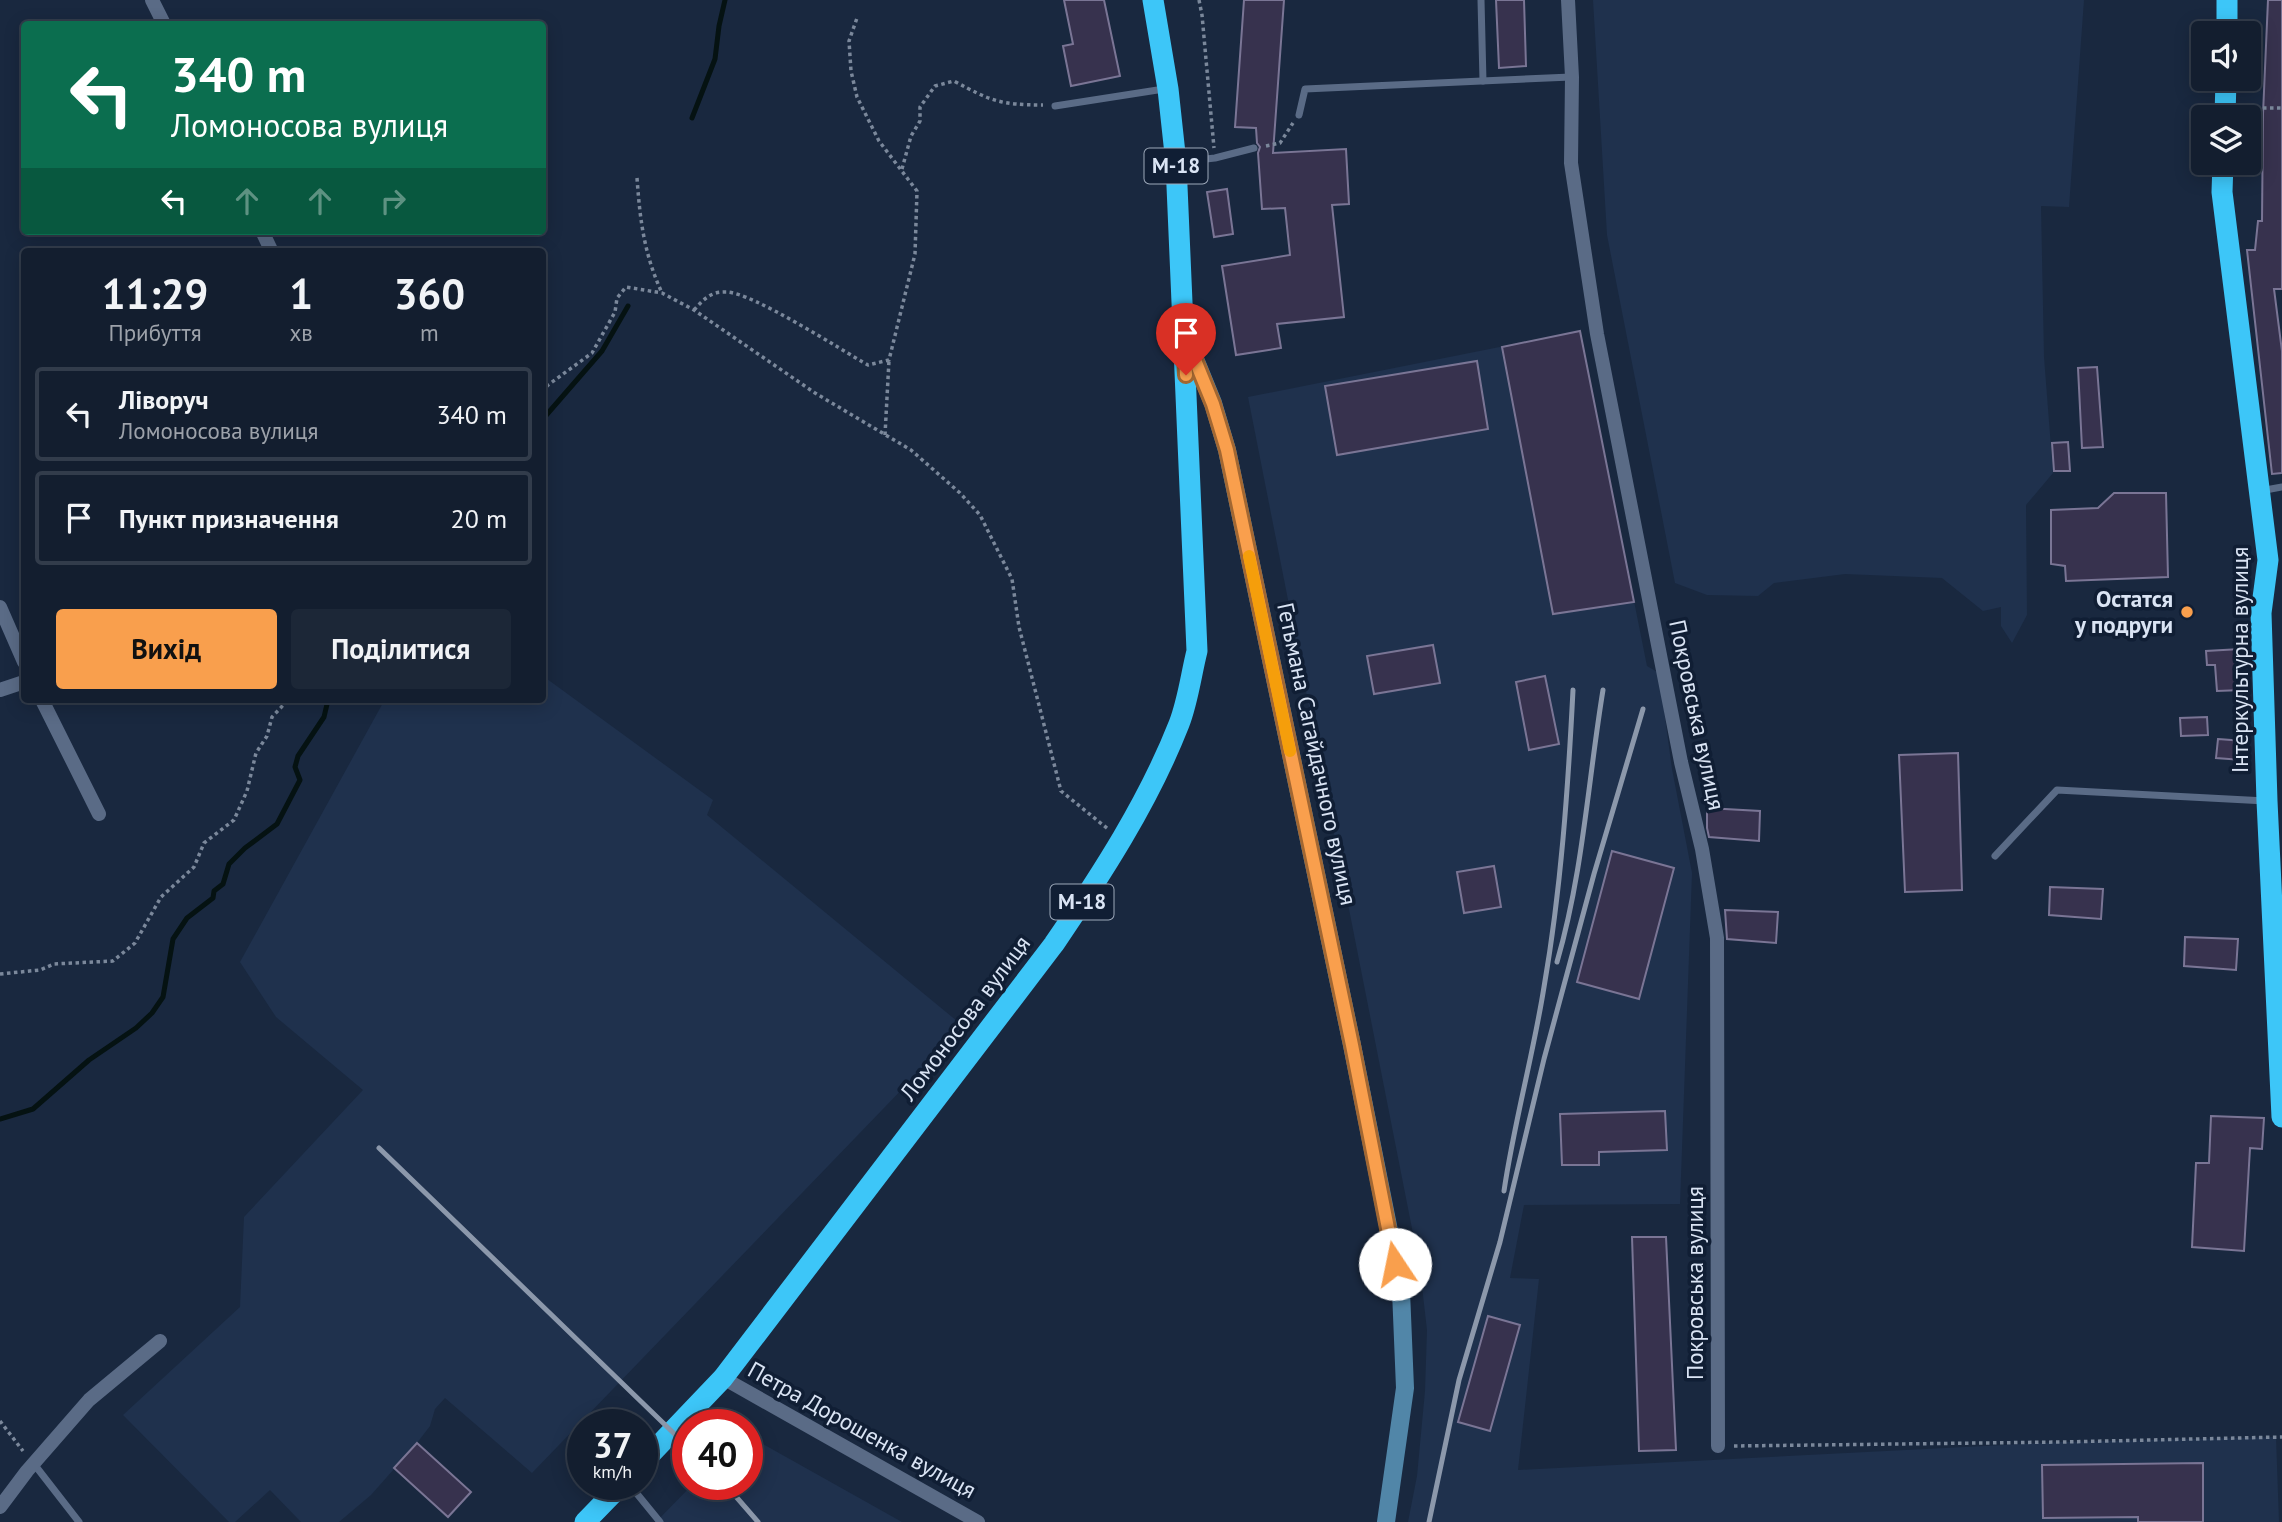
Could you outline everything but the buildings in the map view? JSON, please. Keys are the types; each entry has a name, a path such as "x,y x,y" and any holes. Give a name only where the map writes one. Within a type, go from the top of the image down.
{"highway":[{"name":"Гетьмана Сагайдачного вулиця","path":"1153,0 1168,89 1176,163 1184,333"},
{"path":"2227,0 2227,21"},
{"name":"Інтеркультурна вулиця","path":"2223,175 2222,192 2269,560 2261,612 2282,1117"},
{"name":"Ломоносова вулиця","path":"658,1446 723,1378 1054,944 1102,873 1154,780 1180,722 1197,651 1184,333"},
{"path":"585,1522 606,1500"}],"street":[{"path":"152,0 162,21"},
{"name":"Покровська вулиця","path":"1568,0 1572,77 1571,163 1597,334 1681,762 1702,849 1717,938 1718,1446"},
{"name":"Гетьмана Сагайдачного вулиця","path":"1184,333 1213,404 1227,450 1401,1291 1405,1388 1387,1522"},
{"path":"0,607 21,655"},
{"path":"0,691 21,683"},
{"path":"44,703 99,814"},
{"path":"0,1507 33,1464 89,1400 160,1341"},
{"name":"Петра Дорошенка вулиця","path":"723,1378 978,1522"}],"lane":[{"path":"1480,0 1483,81"},
{"path":"1299,115 1305,89 1572,77"},
{"path":"1055,106 1168,89"},
{"path":"1176,163 1215,158 1254,148"},
{"path":"2260,491 2282,487"},
{"path":"1995,856 2057,790 2267,801"},
{"path":"33,1464 79,1522"},
{"path":"642,1500 660,1522"}],"path":[{"path":"1199,0 1215,158"},
{"path":"857,18 849,41 851,71 857,97 879,141 917,191 915,254 889,360 885,436"},
{"path":"902,170 911,136 920,121 920,107 934,86 954,81 989,100 1010,105 1055,106"},
{"path":"2261,110 2282,108"},
{"path":"1280,143 1299,115"},
{"path":"638,178 644,242 662,293"},
{"path":"546,387 592,353 615,312 617,298 626,286 662,293 694,310 759,357 911,450 980,515 1012,579 1019,627 1061,791 1121,839"},
{"path":"694,310 708,295 727,292 752,299 868,365 889,360"},
{"path":"0,975 40,970 54,964 113,961 135,943 161,897 194,867 204,843 234,820 247,791 256,753 267,736 272,717 285,703"},
{"path":"0,1421 33,1464"},
{"path":"1718,1446 2282,1437"}],"shaded area":[{"path":"1593,0 2084,0 2069,207 2041,206 2044,357 2053,473 2026,505 2027,615 2012,643 2001,626 2001,607 1983,611 1942,578 1845,574 1774,583 1758,596 1707,595 1675,583 1607,235"},
{"path":"1580,331 1647,666 1659,673 1672,769 1692,873 1680,1204 1524,1205 1510,1278 1539,1279 1518,1470 2062,1442 2276,1437 2279,1522 1408,1522 1417,1476 1425,1391 1427,1330 1420,1269 1248,397"},
{"path":"546,678 713,800 707,815 963,1026 594,1409 567,1409 567,1437 532,1473 445,1398 435,1409 430,1426 417,1443 371,1495 339,1522 301,1522 270,1490 235,1522 229,1522 123,1415 240,1307 244,1217 363,1090 276,1017 240,962 383,703 546,703"},
{"path":"763,1444 902,1522 656,1522 677,1500 763,1500"}],"waterway":[{"path":"692,118 715,59 725,0"},
{"path":"546,415 602,351 628,306"},
{"path":"0,1119 33,1109 89,1060 136,1028 152,1013 163,997 173,939 187,918 213,898 214,891 223,884 229,864 277,824 300,780 295,767 298,756 324,717 327,703"}],"railway":[{"path":"1504,1191 1550,950 1563,839 1573,690"},
{"path":"1557,962 1579,861 1603,690"},
{"path":"1429,1522 1459,1380 1500,1242 1544,1059 1594,874 1643,709"},
{"path":"379,1148 672,1432"},
{"path":"739,1500 758,1522"}],"slow traffic":[{"path":"1249,556 1290,751"}],"place":[{"name":"Остатся у подруги","path":"2187,612"}],"route":[{"path":"1186,375 1184,333 1213,404 1227,450 1352,1045 1395,1264"}]}
